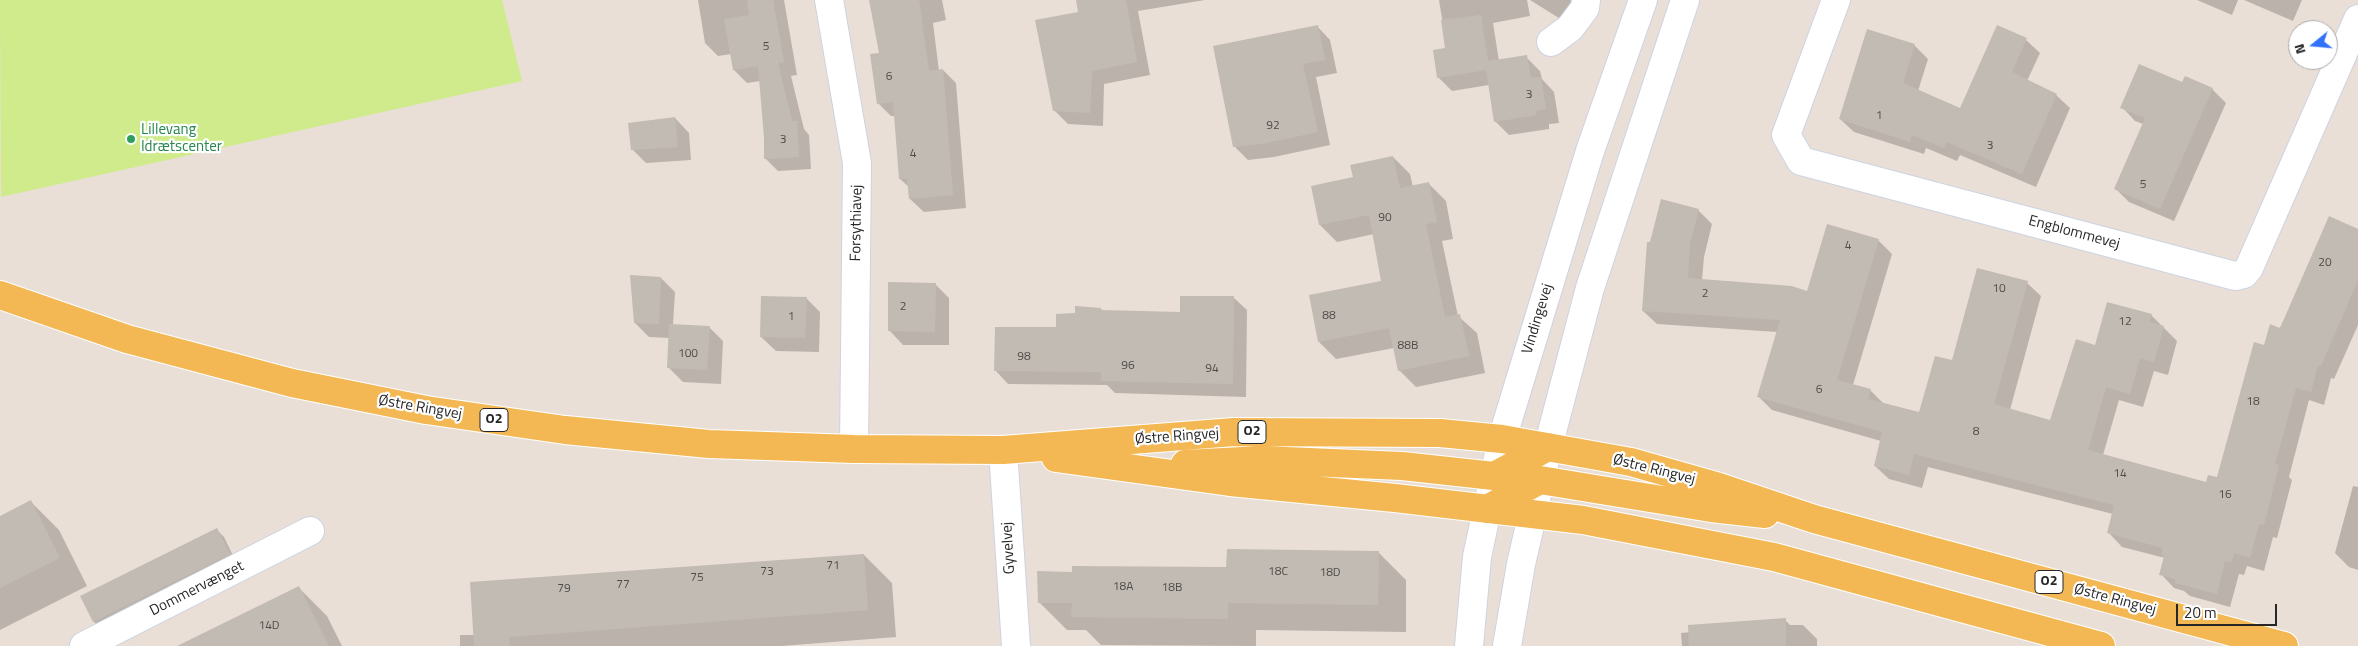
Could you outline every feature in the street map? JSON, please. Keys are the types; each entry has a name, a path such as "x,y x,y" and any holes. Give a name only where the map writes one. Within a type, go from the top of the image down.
{"main road":[{"name":"Østre Ringvej","path":"0,295 127,339 292,383 426,410 565,430 709,444 854,449 1003,450 1234,432 1440,433 1502,438 1631,462 1719,487 1814,518 2284,646"},
{"path":"1126,468 1262,460 1402,466 1494,476 1548,447"},
{"name":"Østre Ringvej","path":"1003,450 1230,482 1395,498 1583,520 1774,557 2101,646"},
{"path":"1487,509 1540,480 1711,508 1814,518"}],"street":[{"name":"Forsythiavej","path":"829,0 857,163 854,449"},
{"path":"1551,42 1570,28 1585,8 1586,0"},
{"name":"Vindingevej","path":"1469,646 1477,556 1502,438 1590,151 1644,0"},
{"path":"1507,646 1514,596 1532,514 1590,288 1685,0"},
{"name":"Engblommevej","path":"1836,0 1786,136 1801,161 2235,276 2244,274 2249,268 2358,19"},
{"name":"Gyvelvej","path":"1003,450 1016,646"},
{"name":"Dommervænget","path":"84,646 310,531"}],"green space":[{"name":"Lillevang Idrætscenter","path":"0,0 502,0 522,81 1,197"}],"building":[{"path":"747,0 773,0 784,62 778,63 792,121 797,121 799,157 764,159 758,66 733,70 724,19 749,15"},
{"path":"869,0 919,0 929,71 943,69 953,195 909,199 907,179 899,179 893,102 877,104 870,54 879,53"},
{"path":"1076,0 1126,0 1137,62 1092,71 1090,113 1053,111 1035,20 1078,12"},
{"path":"1481,15 1488,61 1527,55 1531,78 1541,77 1546,109 1536,111 1536,115 1494,122 1486,70 1437,78 1433,50 1445,48 1441,20"},
{"path":"1318,25 1325,60 1303,64 1318,132 1261,144 1233,147 1213,46"},
{"path":"1997,25 2027,38 2012,72 2057,94 2022,174 1946,142 1944,148 1912,135 1910,142 1839,119 1867,29 1915,44 1903,83 1960,108"},
{"path":"2139,64 2182,82 2185,76 2213,88 2160,209 2114,189 2145,118 2120,108"},
{"path":"675,117 678,147 631,150 628,123"},
{"path":"1393,156 1400,188 1429,182 1437,222 1426,224 1445,317 1460,314 1469,356 1398,371 1389,328 1318,342 1309,295 1381,281 1369,215 1319,225 1311,186 1353,177 1350,165"},
{"path":"1661,199 1699,209 1690,243 1688,278 1792,286 1807,291 1827,224 1879,239 1837,380 1871,389 1868,399 1919,412 1935,356 1952,360 1977,268 2028,281 1994,404 2050,420 2076,339 2095,345 2107,302 2152,314 2149,322 2164,326 2154,362 2140,358 2130,394 2106,387 2088,450 2206,482 2208,475 2217,477 2254,342 2264,345 2270,324 2280,328 2329,216 2358,229 2358,280 2321,366 2318,365 2311,392 2296,388 2275,464 2279,465 2264,525 2259,524 2250,558 2234,553 2231,562 2225,561 2217,594 2175,583 2175,579 2159,575 2164,556 2161,555 2163,548 2107,533 2114,505 1914,454 1909,475 1874,466 1882,432 1757,397 1780,320 1642,311 1647,242 1650,242"},
{"path":"630,275 661,277 659,324 634,323"},
{"path":"888,282 936,283 935,332 888,331"},
{"path":"761,296 807,297 805,338 760,337"},
{"path":"1180,296 1234,296 1233,384 1101,381 1101,372 994,371 995,327 1056,327 1056,314 1075,313 1075,306 1101,308 1101,310 1180,312"},
{"path":"669,324 710,326 707,370 667,368"},
{"path":"31,500 60,558 0,588 0,516"},
{"path":"217,528 230,554 93,622 80,596"},
{"path":"1227,549 1379,551 1378,605 1228,603 1228,619 1071,617 1072,603 1038,603 1037,571 1072,572 1072,566 1226,567"},
{"path":"864,554 868,610 509,637 510,646 474,646 470,582"},
{"path":"299,586 329,646 177,646"},
{"path":"1786,618 1786,646 1689,646 1688,625"}],"place":[{"name":"Lillevang Idrætscenter","path":"131,139"}]}
